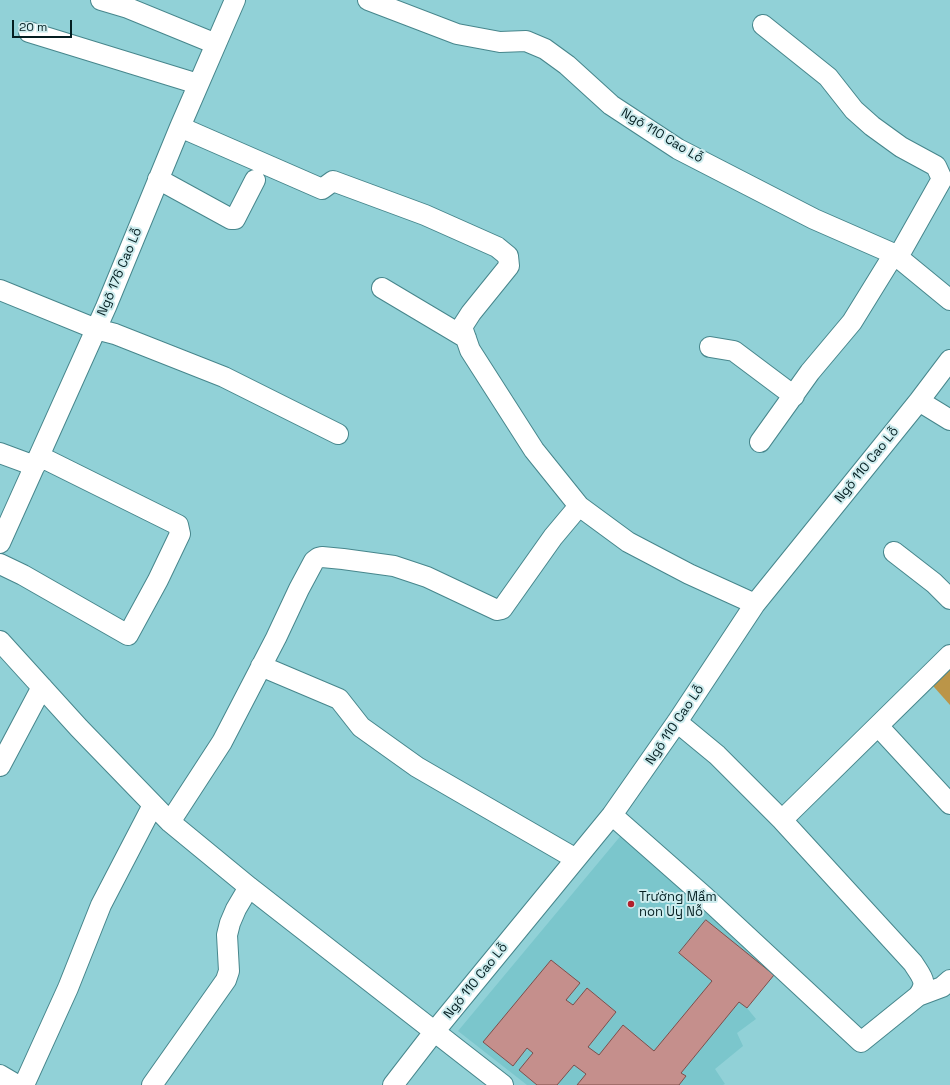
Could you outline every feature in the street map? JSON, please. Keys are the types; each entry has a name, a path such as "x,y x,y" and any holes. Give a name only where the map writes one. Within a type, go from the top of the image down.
{"street":[{"path":"101,0 128,8 216,44"},
{"name":"Ngõ 176 Cao Lỗ","path":"0,543 96,329 198,84 235,0"},
{"name":"Ngõ 110 Cao Lỗ","path":"368,0 402,6 456,34 500,42 526,41 545,49 567,65 611,105 678,149 814,219 896,256 950,300"},
{"path":"760,442 810,372 852,322 896,256 942,179 936,166 901,147 872,126 854,110 828,77 763,25"},
{"path":"29,32 198,84"},
{"path":"180,127 322,189 333,181 425,216 497,247 508,256 509,266 471,312 462,327 470,350 534,450 579,506 628,542 689,574 755,604"},
{"path":"158,179 231,219 235,219 255,180"},
{"path":"382,288 466,338"},
{"path":"0,290 96,329 115,334 224,377 338,434"},
{"path":"710,346 734,351 794,396"},
{"name":"Ngõ 110 Cao Lỗ","path":"393,1085 434,1032 612,815 677,722 755,604 919,401 950,360"},
{"path":"919,401 950,420"},
{"path":"0,453 37,461 178,525 180,534 158,580 128,635 23,575 0,564"},
{"path":"170,822 222,742 306,575 318,558 343,559 394,566 427,577 497,610 502,609 553,537 579,506"},
{"path":"894,552 934,583 950,599"},
{"path":"0,641 79,728 170,822 249,887 503,1085"},
{"path":"782,820 950,655"},
{"path":"261,666 339,699 361,727 417,767 576,858"},
{"path":"0,766 42,687"},
{"path":"677,722 717,755 782,820 913,963 924,981 924,986 918,996"},
{"path":"878,726 950,804"},
{"path":"24,1085 68,988 101,905 153,805"},
{"path":"612,815 705,897 861,1042 918,996 942,987 950,980"},
{"path":"152,1085 226,980 229,971 227,935 236,909 249,887"},
{"path":"0,1075 17,1085"}],"shaded area":[{"path":"950,653 950,705 926,678"},
{"name":"Trường Mầm non Uy Nỗ","path":"623,833 774,975 747,1008 756,1019 737,1033 743,1046 715,1069 725,1084 723,1085 527,1085 458,1031"}],"building":[{"path":"706,920 774,975 747,1008 739,1002 681,1073 686,1076 679,1085 577,1085 586,1074 574,1065 557,1085 537,1085 519,1070 533,1053 527,1048 513,1066 483,1042 551,960 580,983 566,1000 573,1005 587,988 616,1012 588,1047 599,1055 623,1025 654,1051 712,981 679,953"}],"place":[{"name":"Trường Mầm non Uy Nỗ","path":"631,904"}]}
